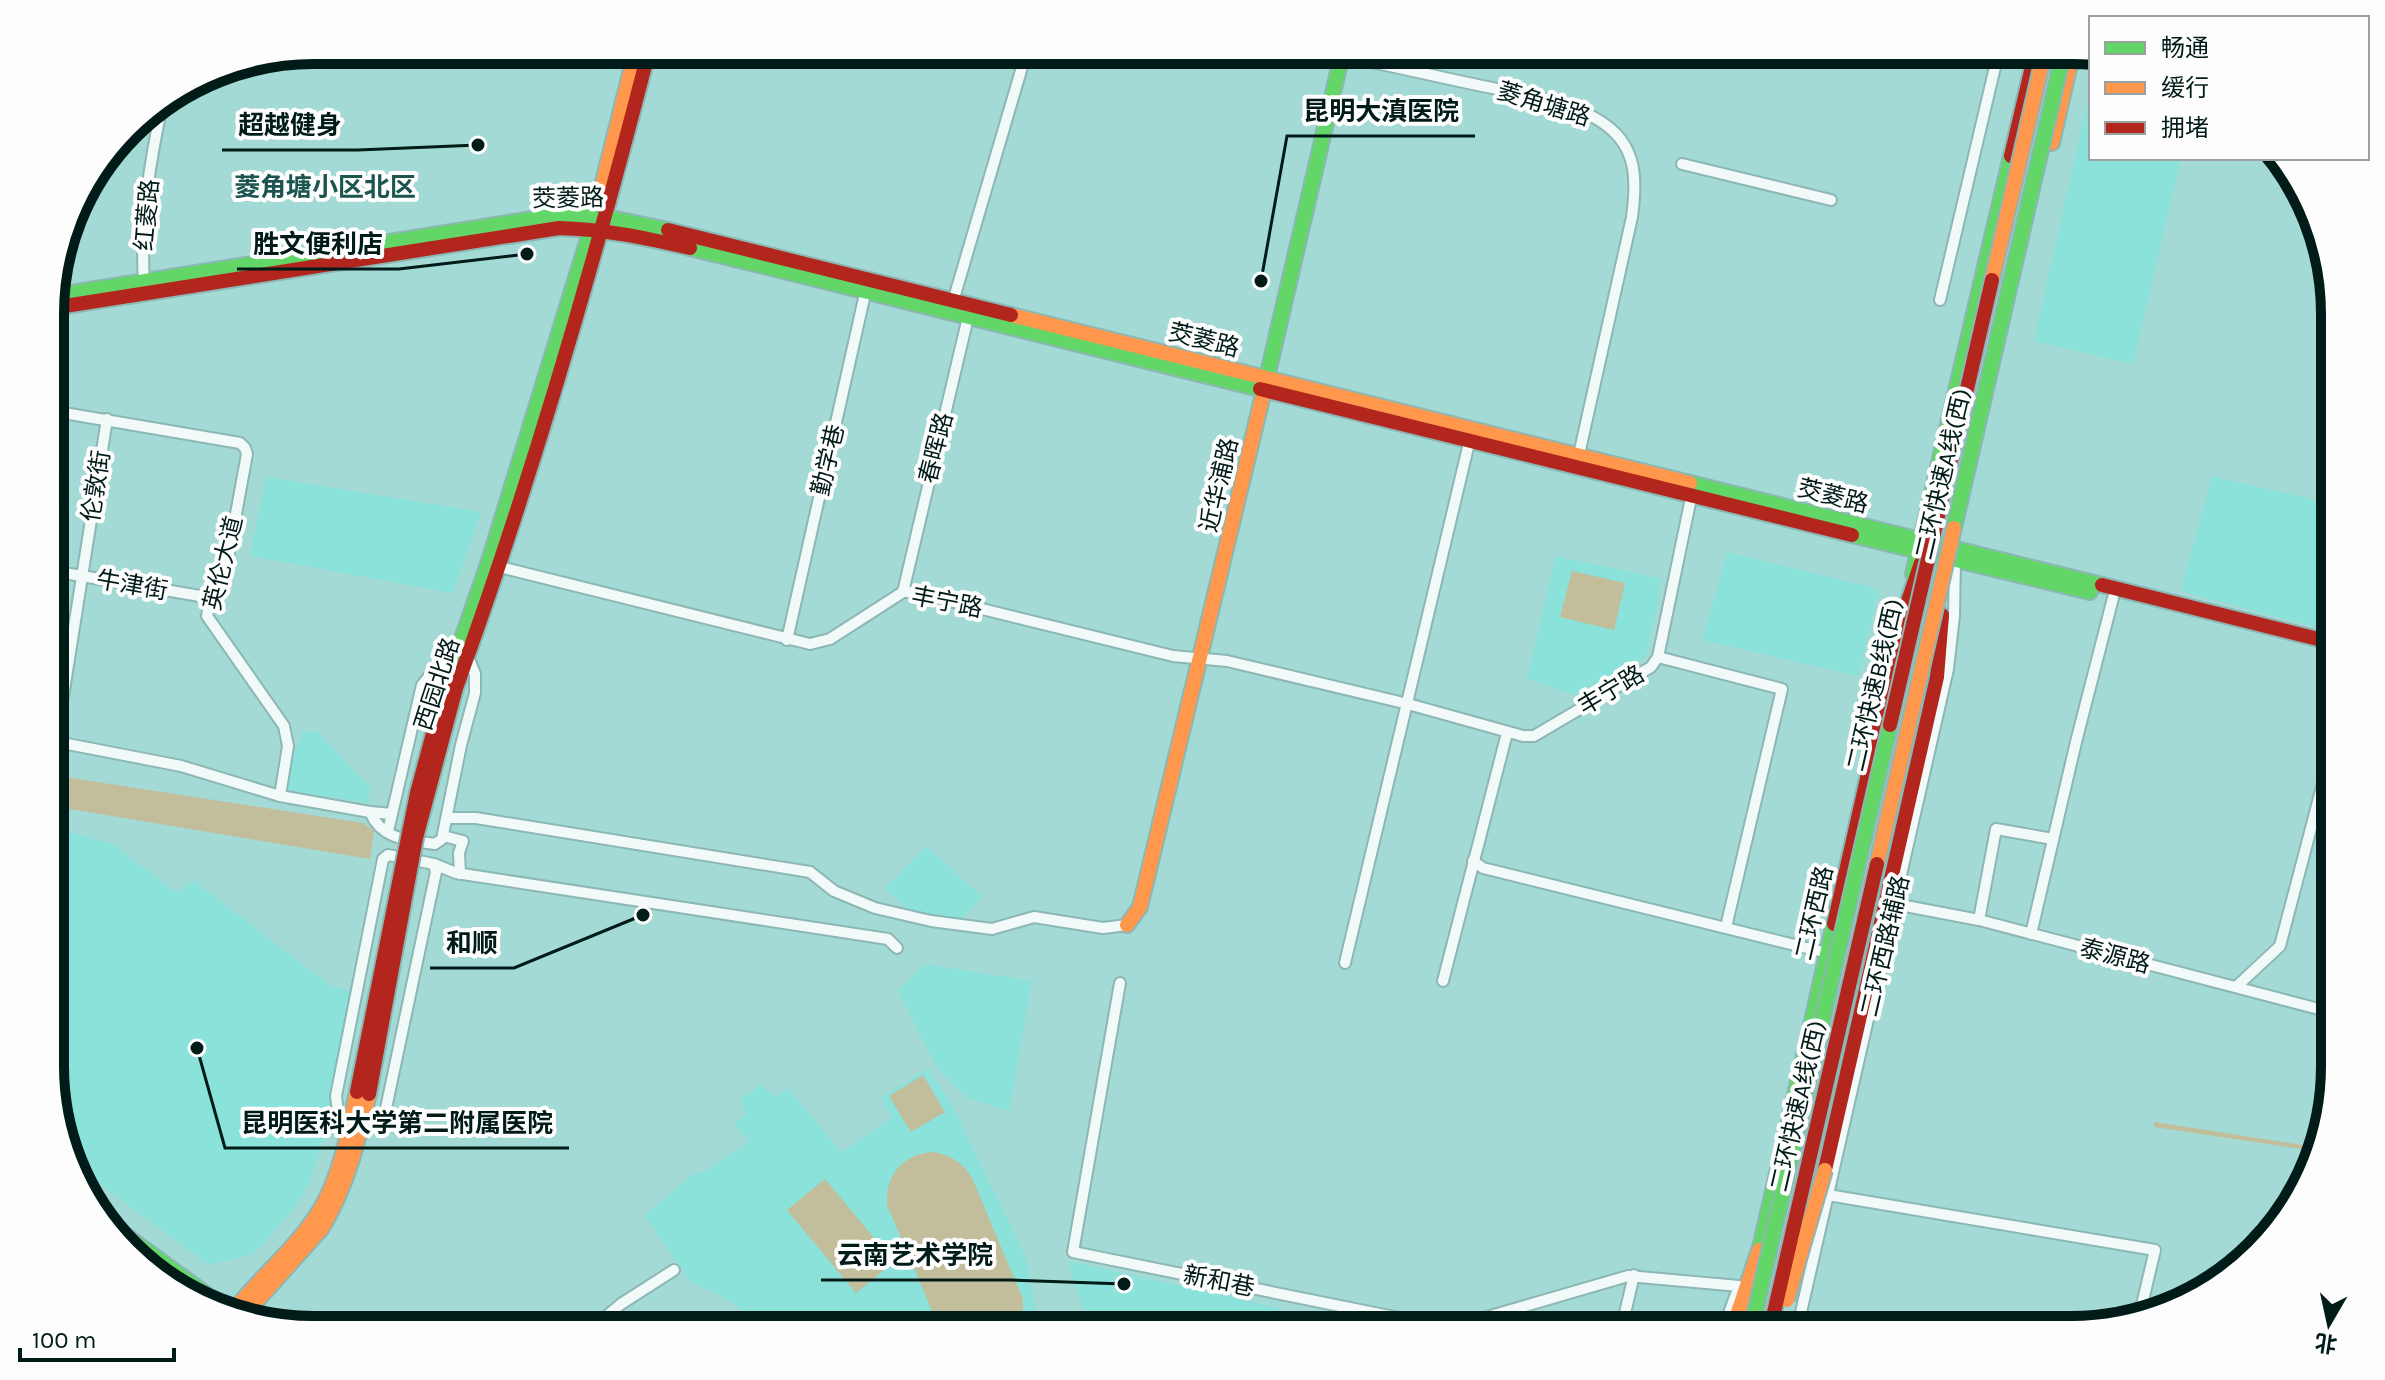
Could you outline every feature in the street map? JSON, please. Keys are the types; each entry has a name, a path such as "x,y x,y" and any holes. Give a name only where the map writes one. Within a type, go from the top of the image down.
{"main road":[{"name":"近华浦路","path":"1127,925 1140,907 1266,385 1339,64"},
{"path":"1924,547 2033,64"},
{"name":"二环快速B线(西)","path":"1754,1315 2042,64"},
{"name":"二环快速A线(西)","path":"1773,1315 2061,64"},
{"path":"1781,1315 1942,615 1951,554 2070,64"},
{"name":"西园北路","path":"463,655 489,561 598,223 633,65"},
{"name":"西园北路","path":"251,1307 327,1221 348,1179 354,1135 447,716 451,686 500,567 645,65"},
{"path":"2024,101 2031,90 2047,88 2058,97 2060,109"},
{"name":"茭菱路","path":"65,294 557,215 598,223"},
{"name":"茭菱路","path":"64,306 559,228 598,223 646,224 867,286 1924,547 2320,650"},
{"name":"茭菱路","path":"1266,385 1469,443 1577,463 1691,498 1924,547"},
{"path":"1924,547 1947,511 1951,554"},
{"name":"二环西路","path":"1744,1315 1906,607 1924,547"},
{"name":"茭菱路","path":"1951,554 2320,640"},
{"path":"1783,1315 1820,1193 1939,666 1942,615"},
{"name":"西园北路","path":"239,1304 312,1221 354,1135"},
{"path":"143,1248 190,1283"},
{"path":"1737,1315 1759,1250"}],"street":[{"name":"菱角塘路","path":"1390,64 1583,111 1615,132 1629,153 1634,166 1632,217 1577,463"},
{"path":"1940,300 1996,64"},
{"path":"951,306 1023,65"},
{"name":"红菱路","path":"144,282 143,246 152,157 160,118"},
{"path":"1682,164 1831,200"},
{"name":"勤学巷","path":"787,640 867,286"},
{"name":"春晖路","path":"903,592 970,310"},
{"path":"64,413 107,419"},
{"name":"伦敦街","path":"64,680 107,419"},
{"name":"英伦大道","path":"107,419 240,443 245,448 247,454 224,579 207,608 207,616 287,733 280,796"},
{"path":"1345,963 1469,443"},
{"name":"丰宁路","path":"500,567 810,644 830,639 903,592 913,592 1173,656 1227,661 1408,704 1507,733 1534,736 1651,667 1658,657 1691,498"},
{"name":"二环西路辅路","path":"1800,1315 1948,669 1954,616 1951,554"},
{"name":"牛津街","path":"64,573 212,598"},
{"path":"2031,934 2113,598"},
{"path":"370,812 380,828 388,831 392,838 440,843 475,693 475,674 463,655 438,665 422,685 388,831"},
{"path":"1658,657 1782,689 1726,927"},
{"path":"1443,981 1507,733"},
{"path":"64,743 181,766 280,796 392,814"},
{"path":"2236,987 2280,946 2320,794"},
{"path":"448,818 504,822 810,872 834,891 875,908 931,921 992,929 1034,917 1103,928 1127,925"},
{"path":"1979,920 1996,829 2053,839"},
{"path":"443,836 463,841 459,853 460,874"},
{"path":"434,864 436,872 385,1113 378,1122 354,1135 338,1112 336,1096 383,859 388,855 434,864 460,874 888,939 897,948"},
{"path":"1473,861 1483,868 1827,953"},
{"name":"泰源路","path":"1895,904 1979,920 2320,1009"},
{"name":"新和巷","path":"1120,983 1073,1252 1387,1315"},
{"path":"1828,1195 2155,1250 2142,1305"},
{"path":"1728,1315 1739,1286 1759,1250"},
{"path":"607,1316 674,1270"},
{"path":"1624,1315 1634,1275"},
{"name":"新和巷","path":"1493,1315 1634,1275 1739,1286"}],"shaded area":[{"path":"2089,95 2089,160 2181,160 2133,364 2034,341"},
{"path":"2212,476 2320,502 2320,628 2181,591"},
{"path":"266,477 481,512 453,593 250,556"},
{"path":"1727,552 1879,589 1858,676 1703,640"},
{"path":"1556,556 1662,579 1646,657 1574,695 1527,678"},
{"path":"1572,571 1625,583 1614,630 1560,617"},
{"path":"304,731 318,732 370,788 368,803 283,790 287,769"},
{"path":"64,777 363,823 374,831 370,859 64,808"},
{"path":"64,830 112,844 176,892 194,881 331,986 354,992 326,1131 309,1184 293,1210 254,1254 209,1265 91,1177 77,1146 66,1098 64,1066"},
{"path":"926,846 982,897 962,919 913,913 885,889"},
{"path":"925,964 1032,981 1009,1111 966,1097 938,1069 898,991"},
{"path":"928,1069 952,1105 1026,1258 1036,1316 750,1316 715,1292 692,1284 645,1216 697,1171 700,1174 749,1142 734,1123 747,1114 740,1100 762,1084 773,1097 789,1089 841,1152 892,1118 881,1097"},
{"path":"923,1075 945,1112 911,1132 889,1096"},
{"path":"2154,1122 2307,1146 2306,1150 2154,1127"},
{"path":"933,1152 956,1160 972,1178 1023,1299 1023,1316 934,1316 887,1205 889,1184 898,1168 922,1154"},
{"path":"825,1179 894,1262 856,1293 787,1210"},
{"path":"1068,1261 1279,1308 1277,1315 1085,1316"}],"traffic: fast":[{"path":"1265,386 1340,64"},
{"path":"1954,528 2061,64"},
{"path":"1913,574 2011,156"},
{"path":"446,685 489,561 603,182"},
{"path":"65,294 557,215 606,217 668,230"},
{"path":"690,248 1260,389"},
{"path":"1690,483 2102,585"},
{"path":"1852,535 2090,592"},
{"path":"1754,1315 1890,725"},
{"path":"1757,1261 1834,924"},
{"path":"143,1248 190,1283"}],"traffic: slow":[{"path":"1992,280 2042,64"},
{"path":"2052,143 2070,64"},
{"path":"603,182 632,65"},
{"path":"1011,315 1690,483"},
{"path":"1127,925 1140,907 1265,386"},
{"path":"1877,864 1954,528"},
{"path":"240,1304 304,1233 323,1205 340,1164 357,1092"},
{"path":"251,1307 322,1228 331,1212 356,1146 369,1094"},
{"path":"1787,1300 1825,1170"},
{"path":"1737,1315 1759,1250"}],"traffic: jam":[{"path":"2011,156 2033,64"},
{"path":"456,688 560,371 645,65"},
{"path":"64,306 559,228 609,232 690,248"},
{"path":"668,230 1011,315"},
{"path":"1890,725 1992,280"},
{"path":"1260,389 1852,535"},
{"path":"1834,924 1906,607 1921,563"},
{"path":"2102,585 2320,640"},
{"path":"1825,1170 1937,677 1942,615"},
{"path":"357,1092 417,793 446,685"},
{"path":"369,1094 416,838 456,688"},
{"path":"1773,1315 1877,864"}],"place":[{"name":"超越健身","path":"478,145"},
{"name":"胜文便利店","path":"527,254"},
{"name":"昆明大滇医院","path":"1261,281"},
{"name":"和顺","path":"643,915"},
{"name":"昆明医科大学第二附属医院","path":"197,1048"},
{"name":"云南艺术学院","path":"1124,1284"}],"district":[{"name":"菱角塘小区北区","path":"325,187"}]}
